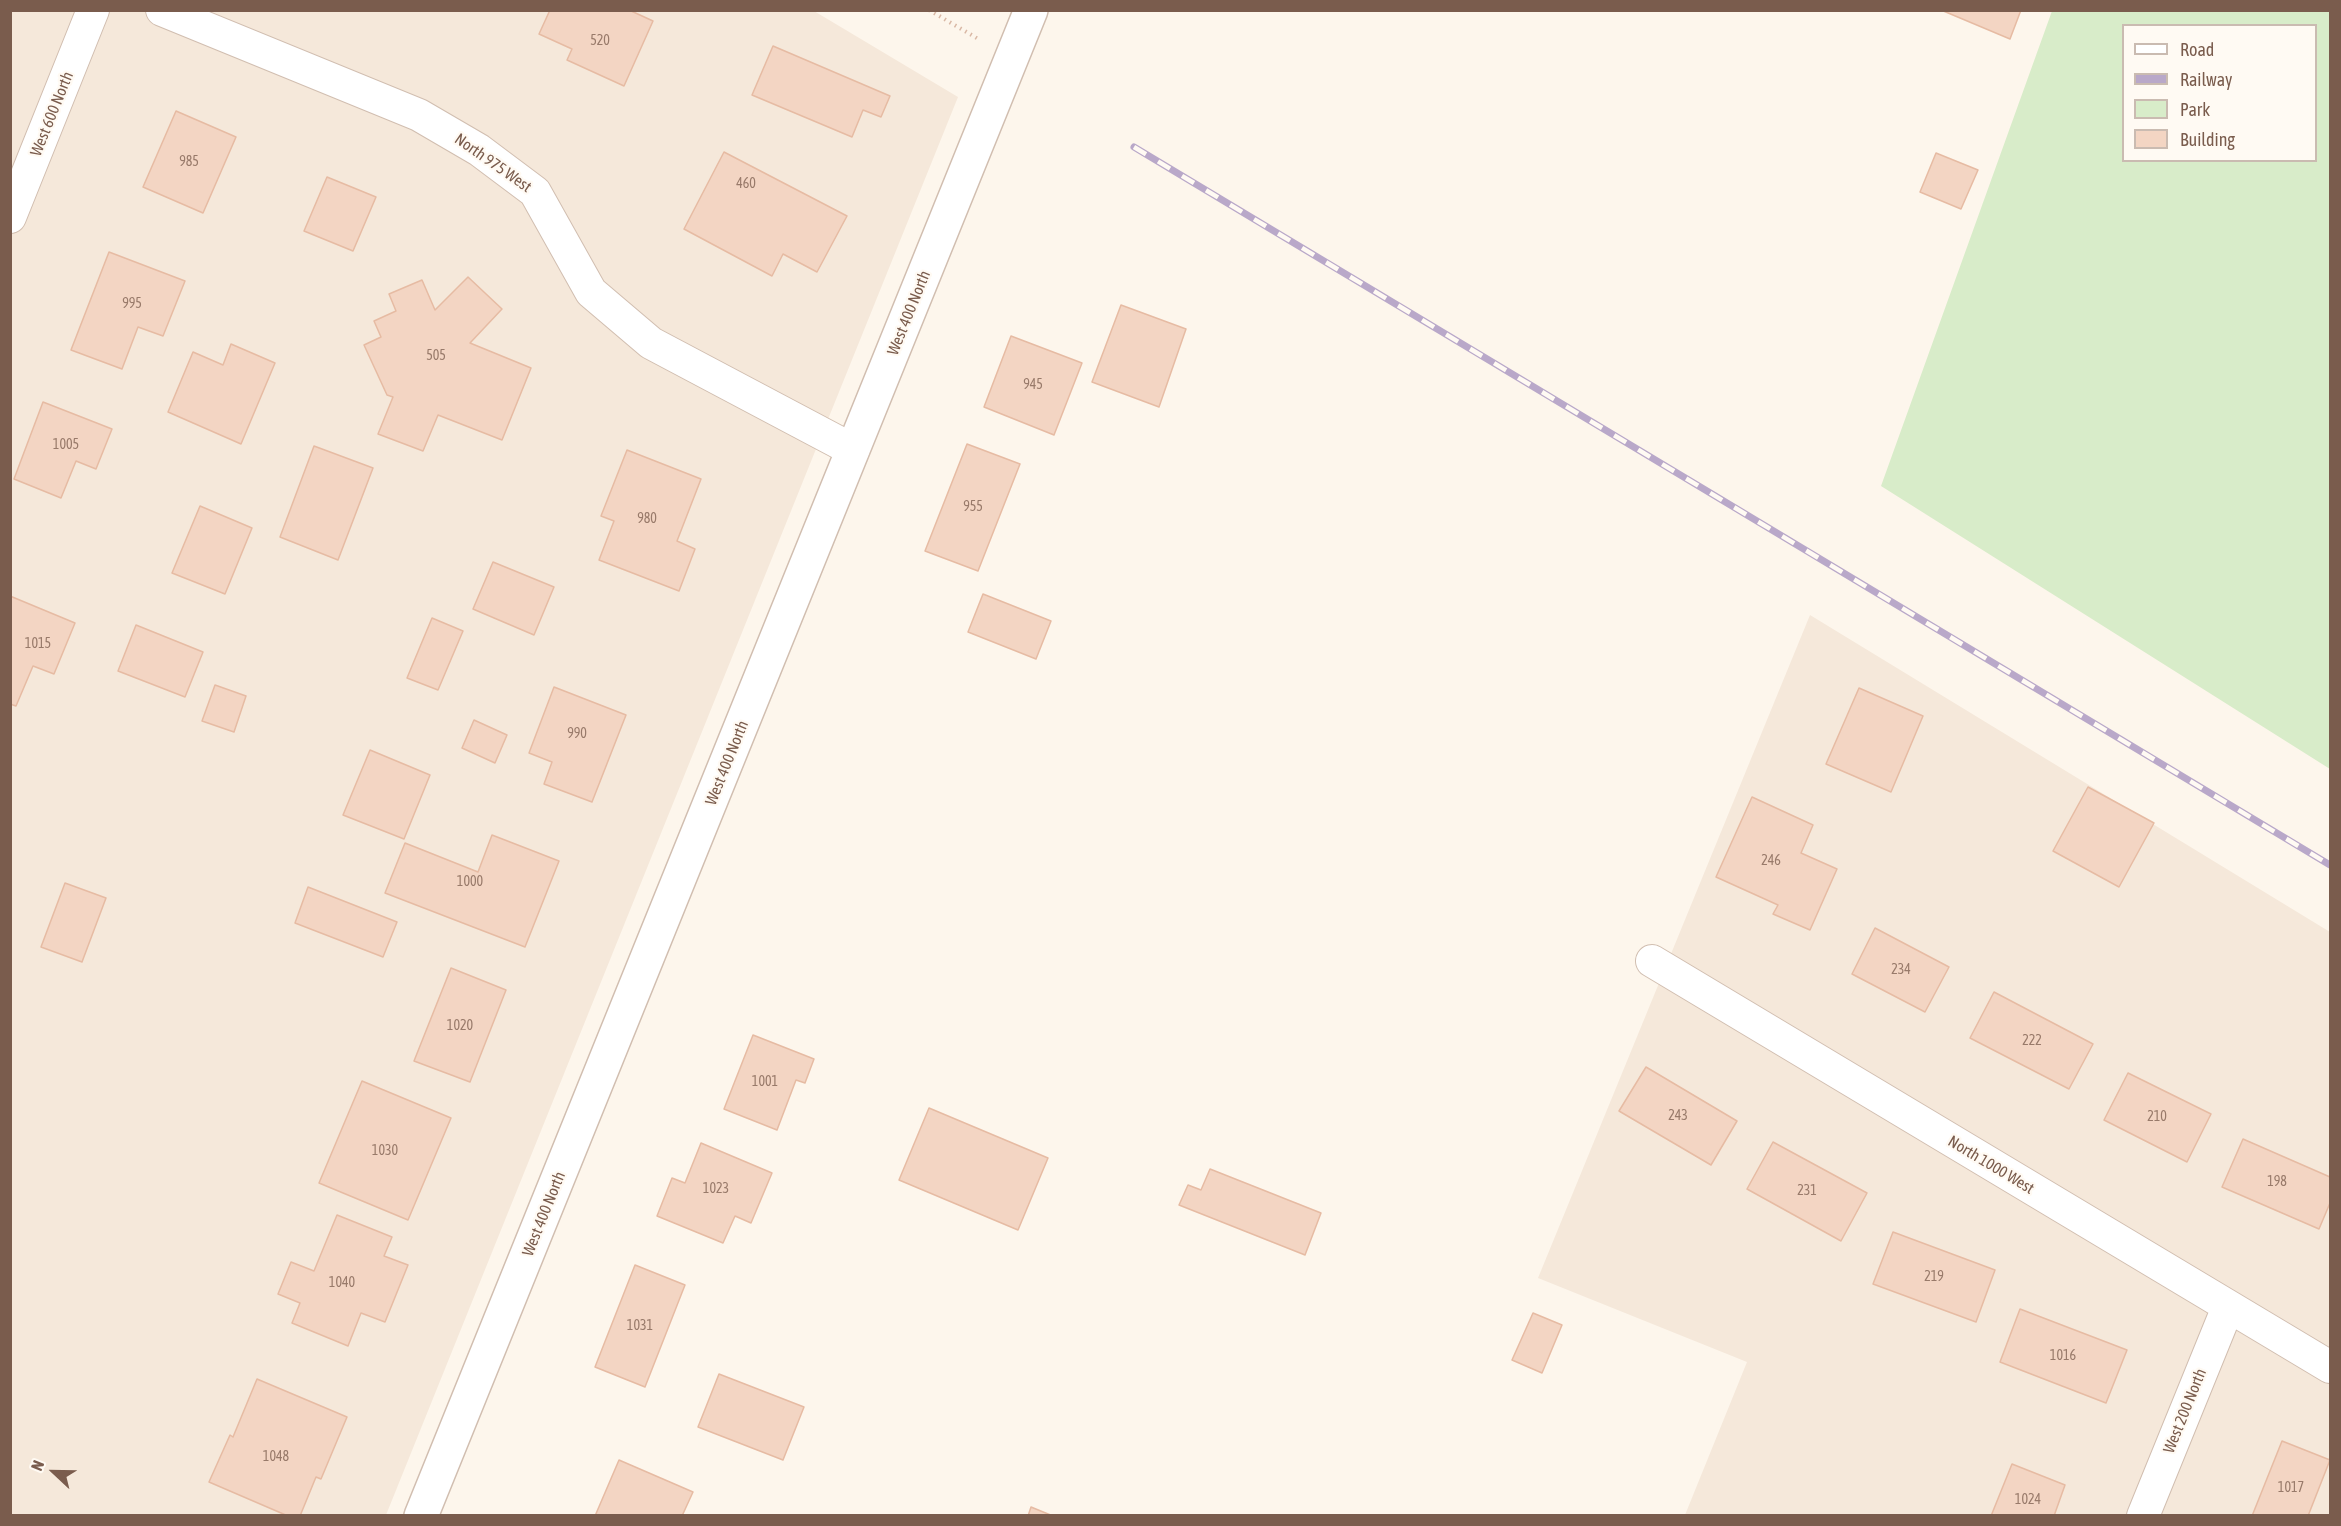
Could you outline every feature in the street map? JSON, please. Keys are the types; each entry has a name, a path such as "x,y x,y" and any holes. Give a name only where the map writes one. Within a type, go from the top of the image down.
{"street":[{"name":"West 600 North","path":"10,217 93,10"},
{"name":"North 975 West","path":"162,10 419,115 479,150 535,192 591,292 651,343 853,450"},
{"name":"West 400 North","path":"422,1515 1031,10"},
{"name":"North 1000 West","path":"1652,961 2331,1367"},
{"name":"West 200 North","path":"2143,1515 2228,1307"}],"path":[{"path":"928,10 969,35"}],"shaded area":[{"path":"10,11 814,11 958,97 386,1515 11,1515"},
{"path":"1810,615 2330,932 2330,1515 1685,1515 1747,1362 1538,1278"}],"green space":[{"path":"2052,11 2330,11 2330,769 1881,486"}],"building":[{"path":"550,10 629,10 653,21 624,86 567,60 572,49 539,34"},
{"path":"1941,10 2021,10 2010,39"},
{"path":"773,46 890,96 881,117 863,110 852,137 752,95"},
{"path":"176,111 236,137 203,213 143,187"},
{"path":"724,152 847,216 817,272 783,254 772,276 684,229"},
{"path":"1936,153 1978,170 1961,209 1920,192"},
{"path":"327,177 376,197 353,251 304,231"},
{"path":"109,252 185,281 163,336 138,327 122,369 71,350"},
{"path":"468,277 502,309 470,343 531,368 502,440 438,415 423,451 378,434 393,397 387,395 364,345 381,337 374,321 396,311 389,294 422,280 435,310"},
{"path":"1121,305 1186,329 1159,407 1092,382"},
{"path":"1011,336 1082,363 1054,435 984,407"},
{"path":"231,344 275,363 241,444 168,412 193,352 223,365"},
{"path":"43,402 112,429 96,469 76,461 61,498 14,479"},
{"path":"967,444 1020,464 978,571 925,551"},
{"path":"314,446 373,468 338,560 280,537"},
{"path":"627,450 701,479 677,541 695,549 679,591 599,560 614,521 601,516"},
{"path":"200,506 252,528 225,594 172,573"},
{"path":"493,562 554,587 534,635 473,609"},
{"path":"983,594 1051,621 1036,659 968,632"},
{"path":"10,596 75,623 54,674 33,666 16,706 10,704"},
{"path":"432,618 463,631 438,690 407,678"},
{"path":"136,625 203,652 185,697 118,671"},
{"path":"215,685 246,696 234,732 202,721"},
{"path":"554,687 626,715 592,802 544,784 552,762 529,753"},
{"path":"1859,688 1923,716 1891,792 1826,764"},
{"path":"474,720 507,735 495,763 462,748"},
{"path":"370,750 430,775 404,839 343,815"},
{"path":"2088,787 2154,823 2119,887 2053,851"},
{"path":"1752,797 1813,825 1801,853 1837,869 1810,930 1773,914 1778,905 1716,877"},
{"path":"492,835 559,861 525,947 385,893 405,843 478,872"},
{"path":"65,883 106,898 82,962 41,947"},
{"path":"308,887 397,922 383,957 295,923"},
{"path":"1875,928 1949,967 1925,1012 1852,974"},
{"path":"451,968 506,990 470,1082 414,1061"},
{"path":"1994,992 2093,1044 2069,1089 1970,1038"},
{"path":"753,1035 814,1059 805,1083 796,1080 777,1130 724,1109"},
{"path":"1646,1067 1737,1121 1711,1165 1619,1111"},
{"path":"2128,1073 2211,1114 2187,1162 2104,1120"},
{"path":"362,1081 451,1118 408,1220 319,1183"},
{"path":"929,1108 1048,1158 1018,1230 899,1180"},
{"path":"2243,1139 2330,1177 2330,1203 2319,1229 2222,1187"},
{"path":"1773,1142 1867,1193 1841,1241 1747,1189"},
{"path":"701,1143 772,1173 751,1223 735,1216 723,1243 657,1216 672,1178 685,1183"},
{"path":"1210,1169 1321,1213 1305,1255 1179,1205 1188,1185 1201,1190"},
{"path":"337,1215 392,1237 384,1256 408,1265 385,1322 361,1313 348,1346 292,1323 300,1303 278,1294 291,1262 314,1271"},
{"path":"1893,1232 1995,1270 1976,1322 1873,1284"},
{"path":"635,1265 685,1285 645,1387 595,1367"},
{"path":"2020,1309 2127,1350 2106,1403 2000,1362"},
{"path":"1533,1313 1562,1325 1542,1373 1512,1360"},
{"path":"719,1374 804,1407 783,1460 698,1427"},
{"path":"257,1379 347,1417 321,1479 316,1477 300,1516 288,1516 209,1482 230,1435 233,1437"},
{"path":"2282,1441 2330,1460 2308,1516 2252,1516"},
{"path":"619,1460 693,1492 682,1516 595,1516"},
{"path":"2012,1464 2065,1485 2054,1516 1991,1516"},
{"path":"1031,1507 1053,1516 1028,1516"}],"railway":[{"path":"1134,147 2330,865"}]}
